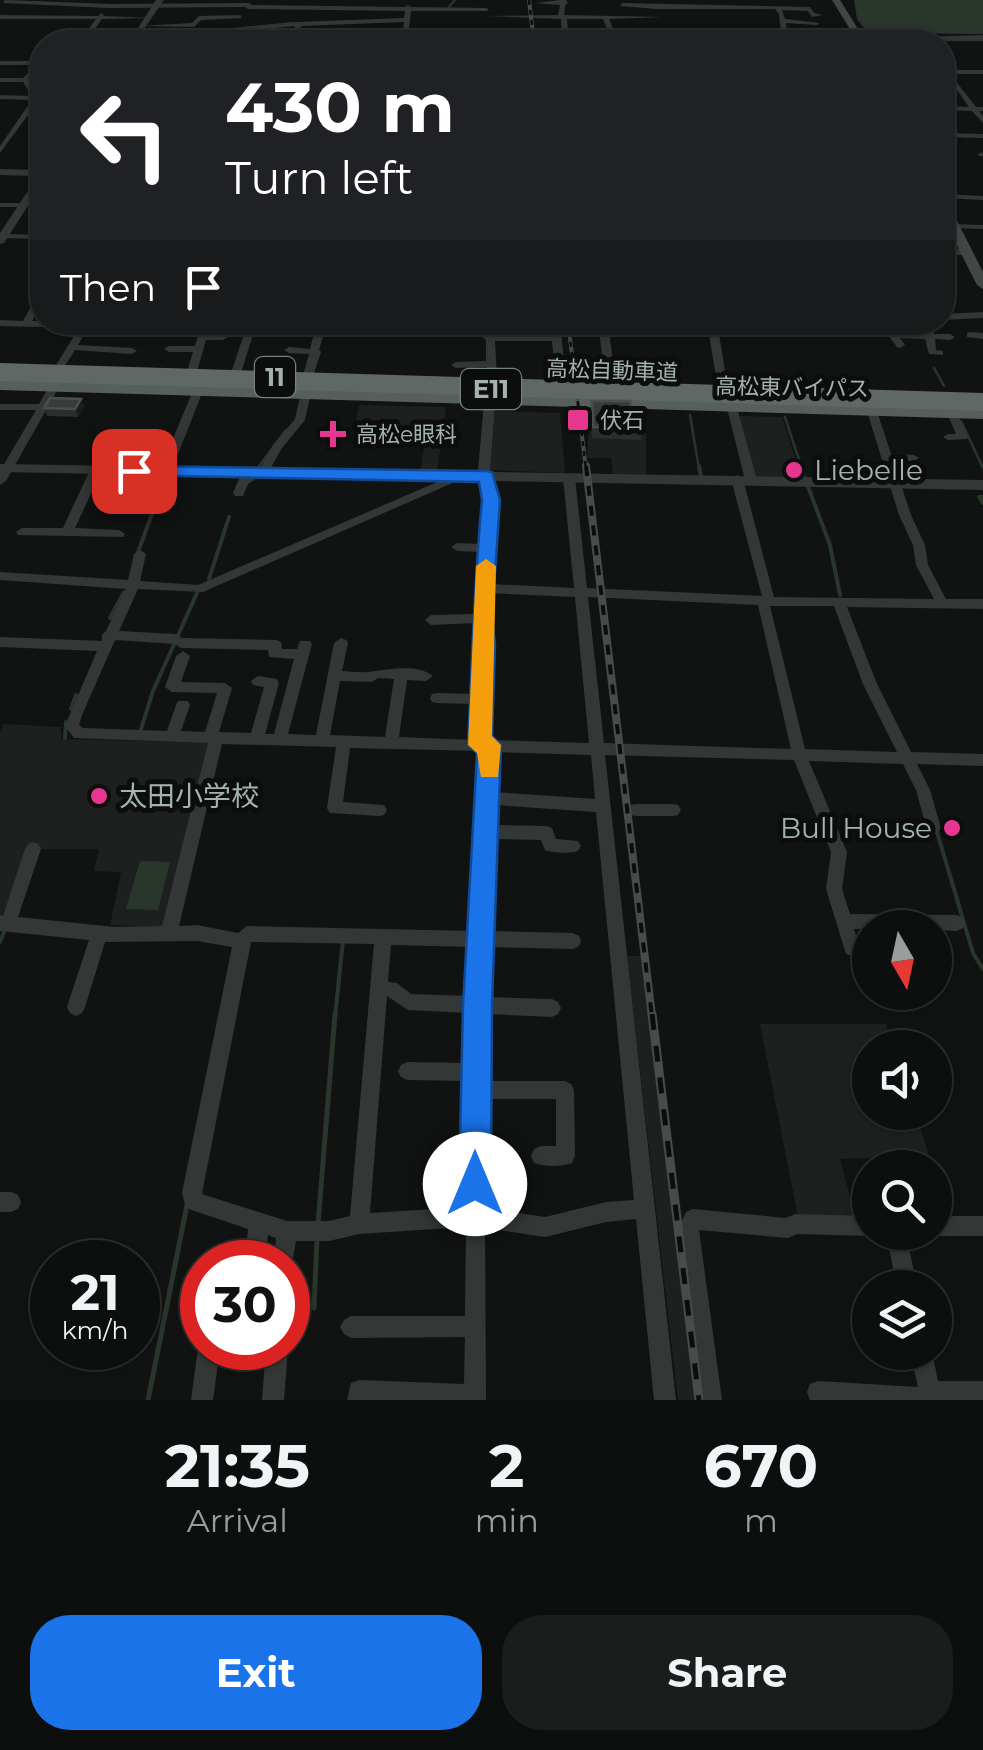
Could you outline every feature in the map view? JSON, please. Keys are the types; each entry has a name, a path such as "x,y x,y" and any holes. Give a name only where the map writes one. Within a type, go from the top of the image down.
{"highway":[{"name":"高松東バイパス","path":"0,370 197,393 306,388 490,393 732,408 952,413 983,405"},
{"name":"高松自動車道","path":"0,370 983,405"},
{"name":"高松東バイパス","path":"0,383 191,374 235,376 306,388"},
{"name":"高松東バイパス","path":"490,393 550,377 605,387 722,389 983,405"},
{"name":"高松自動車道","path":"0,383 983,405"}],"main road":[{"path":"838,4 854,30"},
{"path":"955,231 974,259 983,285"}],"street":[{"path":"324,7 330,0"},
{"path":"406,30 409,7 416,0"},
{"path":"485,0 492,30"},
{"path":"3,2 437,7 514,23"},
{"path":"538,3 564,2 564,30"},
{"path":"621,2 701,9 722,30"},
{"path":"91,30 110,3"},
{"path":"140,30 158,3"},
{"path":"782,3 784,30"},
{"path":"685,12 782,3 810,9 815,15"},
{"path":"233,30 249,4"},
{"path":"656,4 669,30"},
{"path":"783,21 815,15 838,4"},
{"path":"334,18 372,16 378,5"},
{"path":"297,6 291,14 302,22 369,25 407,20"},
{"path":"437,7 437,30"},
{"path":"456,22 457,9"},
{"path":"0,16 194,24 200,18 261,16 261,20"},
{"path":"475,25 491,19 660,17"},
{"path":"258,30 313,18"},
{"path":"606,18 611,30"},
{"path":"299,30 302,22"},
{"path":"0,25 18,25"},
{"path":"955,37 983,37"},
{"path":"0,63 30,63"},
{"path":"955,72 983,72"},
{"path":"0,80 25,80 30,75"},
{"path":"25,80 30,86"},
{"path":"955,84 979,109 983,120"},
{"path":"0,97 30,98"},
{"path":"1,148 30,109"},
{"path":"0,123 17,124"},
{"path":"955,136 983,136"},
{"path":"0,172 30,174"},
{"path":"1,238 30,195"},
{"path":"955,201 983,198"},
{"path":"0,206 24,205"},
{"path":"955,224 983,227"},
{"path":"1,238 30,237"},
{"path":"955,316 983,315"},
{"path":"26,324 30,316"},
{"path":"0,323 30,324"},
{"path":"3,472 44,408 78,335"},
{"path":"235,376 249,335"},
{"path":"239,493 243,482 261,473 277,447 297,426 319,335"},
{"path":"358,1400 359,1391 475,1397 477,1006 489,798 482,699 482,618 491,500 486,476 489,335"},
{"path":"535,335 558,338"},
{"path":"550,377 559,361 557,335"},
{"path":"603,335 605,387"},
{"path":"714,335 722,389"},
{"path":"895,335 900,345"},
{"path":"940,353 932,352 929,335 950,337"},
{"path":"970,335 983,336"},
{"path":"191,374 203,336 223,337"},
{"path":"70,347 132,350"},
{"path":"170,349 199,349"},
{"path":"289,350 316,352"},
{"path":"456,365 490,364"},
{"path":"165,472 197,393"},
{"path":"0,406 44,408"},
{"path":"732,408 766,601 799,754 839,852 834,889 852,948"},
{"path":"872,411 919,545 922,565 942,603"},
{"path":"948,437 963,437 952,413"},
{"path":"887,456 914,458"},
{"path":"3,472 96,470 983,485"},
{"path":"67,532 96,470"},
{"path":"0,576 199,588 460,476"},
{"path":"569,478 665,1400"},
{"path":"22,532 119,534"},
{"path":"457,547 487,548"},
{"path":"140,554 133,586 75,715 75,732 980,760 983,776"},
{"path":"484,588 766,601 983,604"},
{"path":"839,602 870,684 922,790 933,828"},
{"path":"431,620 482,618"},
{"path":"0,642 106,640 180,646 276,645 274,654 304,649 280,739"},
{"path":"322,740 342,643"},
{"path":"169,933 225,688 172,687 180,646"},
{"path":"391,742 401,674"},
{"path":"335,676 426,676"},
{"path":"258,682 272,683 258,738"},
{"path":"436,698 482,699"},
{"path":"172,737 183,704"},
{"path":"344,741 334,808 379,810"},
{"path":"489,798 603,806"},
{"path":"636,810 674,810"},
{"path":"488,832 546,833 550,845 573,846"},
{"path":"33,849 4,924 100,933 197,933 241,941"},
{"path":"845,921 957,922"},
{"path":"76,1007 100,933"},
{"path":"573,941 247,934 241,941 193,1201 287,1231 330,1231 358,1224 475,1216 532,1227 643,1209"},
{"path":"358,1224 383,937"},
{"path":"391,990 408,1002 552,1008"},
{"path":"407,1071 564,1090 565,1156 541,1156"},
{"path":"711,1400 689,1228 693,1219 788,1228 796,1224 852,1226"},
{"path":"257,1240 260,1222"},
{"path":"952,1226 983,1226"},
{"path":"286,1240 287,1231"},
{"path":"351,1327 475,1326"},
{"path":"202,1400 206,1370"},
{"path":"273,1400 275,1370"},
{"path":"925,1370 930,1397"},
{"path":"818,1392 930,1397 983,1392"}],"shaded area":[{"path":"854,0 983,0 983,34 955,34 955,30 866,30 857,19"},
{"path":"359,405 446,407 437,472 420,472 425,440 353,437"},
{"path":"495,411 560,413 565,473 490,470"},
{"path":"590,411 646,413 646,475 613,474 611,458 587,458"},
{"path":"737,416 782,417 802,479 753,478"},
{"name":"太田小学校","path":"4,724 61,727 62,739 212,743 165,927 110,925 121,872 94,871 99,849 26,849 5,914 0,918 0,732"},
{"path":"140,861 170,862 158,910 126,909"},
{"path":"627,956 649,956 705,1400 678,1400"},
{"path":"760,1024 886,1024 888,1030 852,1030 852,1130 921,1130 927,1150 852,1150 852,1159 840,1159 852,1220 799,1222"}],"building":[{"path":"50,398 81,399 75,409 44,408"},
{"path":"592,401 630,401 631,409 640,410 642,428 593,427"}],"waterway":[{"path":"449,7 455,0"},
{"path":"225,30 294,23"},
{"path":"955,40 983,40"},
{"path":"934,368 944,386"},
{"path":"690,415 699,469"},
{"path":"785,417 802,469"},
{"path":"961,421 983,468"},
{"path":"257,469 286,430"},
{"path":"699,466 701,478"},
{"path":"801,466 805,479"},
{"path":"97,474 129,475"},
{"path":"138,552 166,476 162,476"},
{"path":"807,484 830,545 840,595"},
{"path":"983,497 979,497 983,503"},
{"path":"209,579 229,517"},
{"path":"110,618 124,592"},
{"path":"141,729 153,691 197,593"},
{"path":"71,709 76,695"},
{"path":"65,738 66,722"},
{"path":"937,832 973,953 983,969"},
{"path":"0,942 4,932"},
{"path":"335,1017 343,940"},
{"path":"318,1224 335,1014"},
{"path":"148,1400 187,1205"},
{"path":"314,1308 317,1239"}],"railway":[{"path":"529,0 533,30"},
{"path":"570,335 586,469"},
{"path":"586,466 652,1017"},
{"path":"652,1014 699,1400"}],"slow traffic":[{"path":"486,566 480,745 489,745 489,770"}],"place":[{"name":"伏石","path":"578,420"},
{"name":"高松e眼科","path":"333,434"},
{"name":"Liebelle","path":"794,470"},
{"name":"太田小学校","path":"99,796"},
{"name":"Bull House","path":"952,828"}],"route":[{"path":"134,471 486,476 491,500 482,618 480,745 489,745 489,798 477,1006 475,1184"}]}
